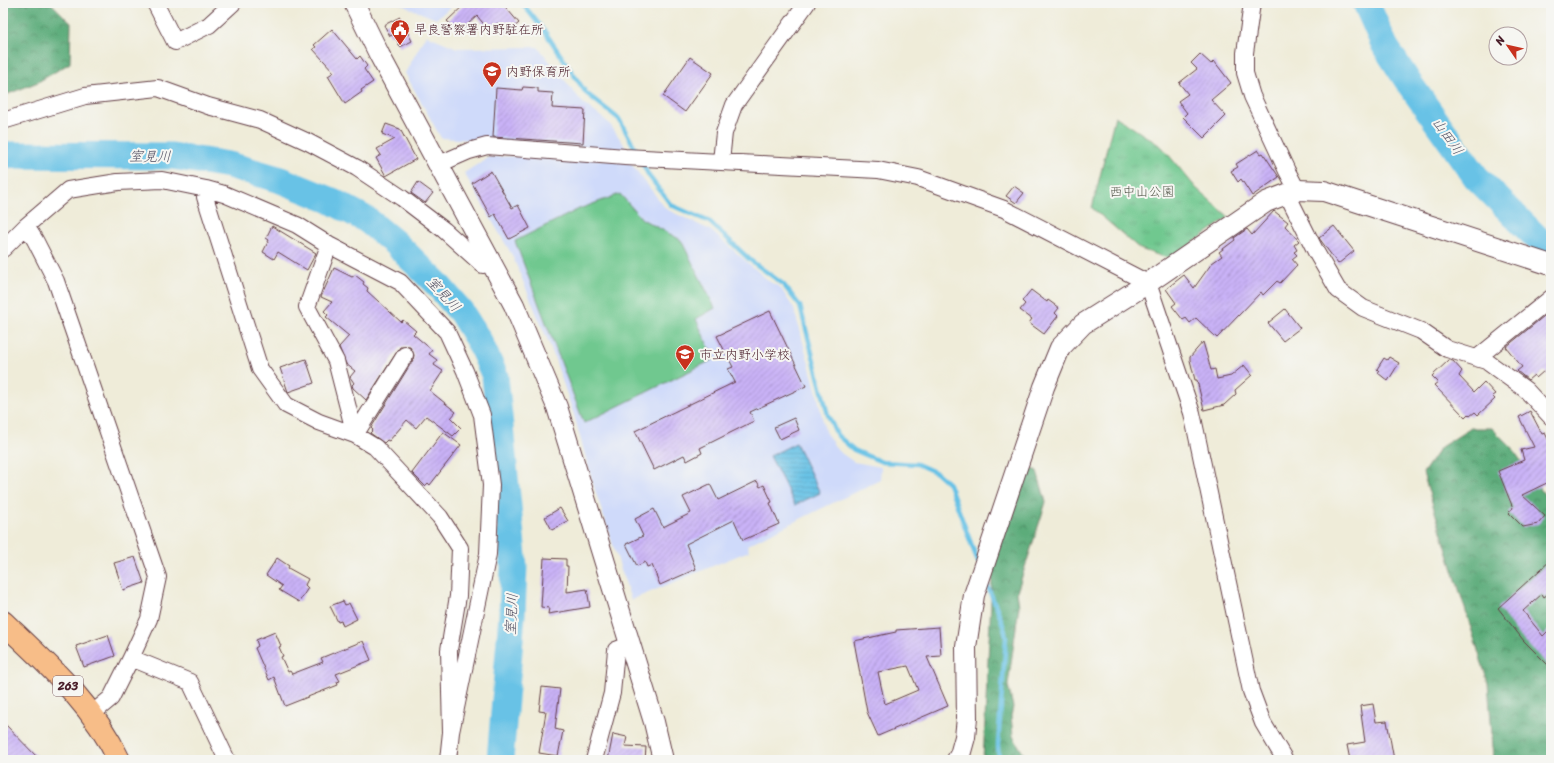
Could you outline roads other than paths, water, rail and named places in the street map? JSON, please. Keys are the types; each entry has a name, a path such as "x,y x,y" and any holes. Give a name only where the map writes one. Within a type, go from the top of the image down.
{"highway":[{"name":"263","path":"3,622 54,671 92,713 119,760"}],"street":[{"path":"155,3 175,42 209,25 233,3"},
{"path":"354,3 437,165 514,305 557,407 629,645 654,722 663,760"},
{"path":"721,161 724,133 734,105 807,3"},
{"path":"1252,3 1245,73 1252,96 1287,171 1292,192 1316,252 1338,290 1363,308 1421,331 1447,349 1486,361 1526,390 1551,417"},
{"path":"3,120 85,96 158,88 208,106 260,120 308,142 356,168 402,198 444,230 483,265 492,263"},
{"path":"437,165 469,151 488,146 625,157 878,170 918,178 1004,209 1148,284 1192,413 1251,691 1263,723 1285,760"},
{"path":"3,249 26,226 68,190 118,182 162,180 224,194 297,225 329,245 400,282 447,332 482,415 491,485 488,554 451,732 448,760"},
{"path":"206,189 205,197 260,369 286,405 319,422 355,435 375,447 440,517 460,548 458,596 449,650 451,732"},
{"path":"957,760 965,738 967,718 966,647 974,595 988,548 1044,387 1060,348 1083,324 1148,284 1266,202 1292,192 1324,191 1551,265"},
{"path":"26,226 36,240 56,281 158,577 149,619 131,658 111,698 92,713"},
{"path":"329,245 307,307 336,361 355,435"},
{"path":"1477,358 1551,298"},
{"path":"355,435 405,355"},
{"path":"594,760 612,693 616,650 629,645"},
{"path":"131,658 190,682 227,760"}],"water":[{"path":"796,443 820,493 795,505 770,456"}],"waterway":[{"path":"522,3 545,32 586,93 619,119 638,154"},
{"name":"山田川","path":"1366,3 1385,46 1409,83 1476,177 1551,252"},
{"name":"室見川","path":"3,155 172,156 229,165 278,179 330,200 367,220 395,243 437,284 461,312 479,341 495,376 514,566 512,615 500,760"},
{"path":"641,161 649,176 671,205 710,222 750,260 783,284 800,306 828,415 837,435 854,450 882,462 917,464 937,473 949,484 978,562"},
{"path":"986,582 1000,616 1006,637 998,745 999,760"}],"place":[{"name":"早良警察署内野駐在所","path":"400,46"},
{"name":"内野保育所","path":"492,88"},
{"name":"市立内野小学校","path":"685,371"}],"park label":[{"name":"西中山公園","path":"1142,191"}]}
